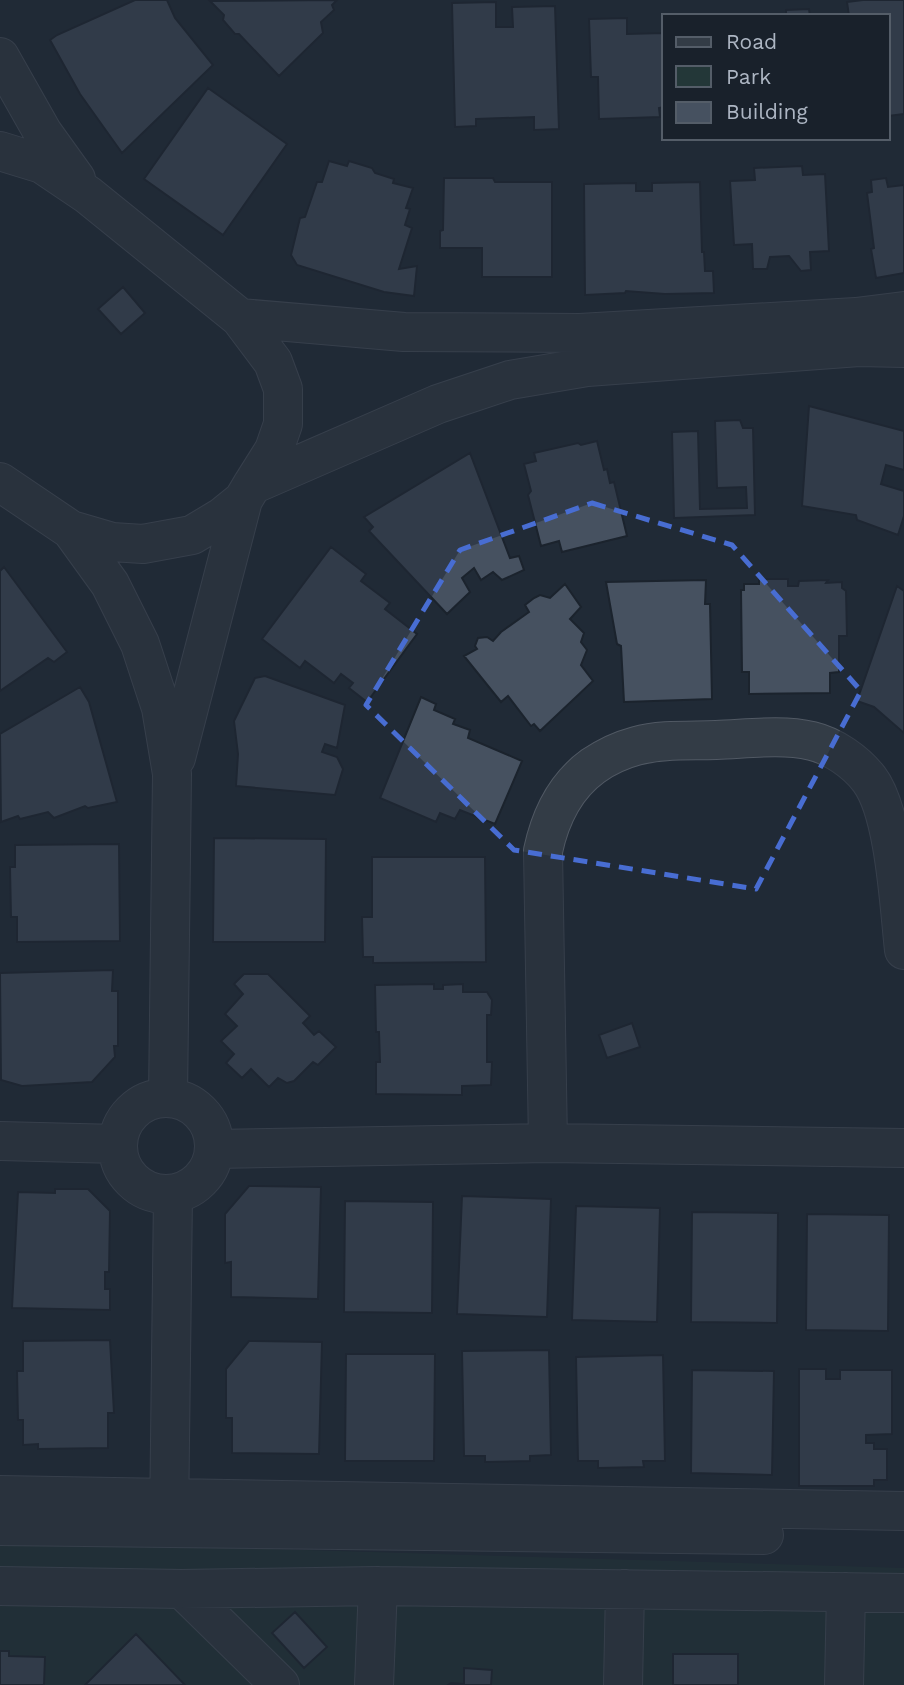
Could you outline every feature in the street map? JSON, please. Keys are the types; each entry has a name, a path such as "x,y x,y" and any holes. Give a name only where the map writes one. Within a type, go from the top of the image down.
{"street":[{"path":"0,57 43,133 88,195"},
{"path":"0,151 42,164 88,195 240,318 273,362 283,389 283,424 274,450 248,492 222,517 192,536 143,544 112,542 71,530 0,482"},
{"path":"240,318 404,332 580,333 856,317 904,339"},
{"path":"248,492 438,404 473,391 523,378 587,368 859,347 904,339"},
{"path":"172,774 248,492"},
{"path":"71,530 110,584 140,644 161,708 172,774 168,1097"},
{"path":"548,1143 543,851 548,827 559,804 574,783 593,766 614,753 638,745 663,742 779,738 813,741 844,756 870,779 885,810 904,950"},
{"path":"168,1097 184,1101 207,1119 213,1133 215,1149 204,1177 193,1187 164,1195 135,1184 119,1159 118,1144 121,1129 128,1116 139,1105 168,1097"},
{"path":"0,1141 118,1144"},
{"path":"215,1149 548,1143 904,1148"},
{"path":"168,1514 173,1194"},
{"path":"0,1495 168,1514 904,1537"},
{"path":"0,1525 168,1514 904,1511"},
{"path":"0,1586 182,1589 377,1586 904,1593"},
{"path":"374,1685 377,1586"},
{"path":"182,1589 280,1685"},
{"path":"623,1685 625,1589"},
{"path":"844,1685 846,1592"}],"highlighted area":[{"path":"592,503 732,545 861,691 756,889 514,850 366,705 460,550"}],"green space":[{"path":"0,1541 904,1568 904,1685 0,1685"}],"building":[{"path":"135,0 167,0 175,18 213,65 122,153 80,94 50,40"},
{"path":"337,0 332,5 334,10 321,22 323,33 279,76 239,34 235,34 223,20 224,15 210,1"},
{"path":"904,0 904,114 890,116 890,14 849,14 847,2"},
{"path":"496,2 496,27 513,27 512,7 555,6 559,129 534,130 534,117 476,119 476,126 455,127 452,3"},
{"path":"809,9 810,14 786,14 786,10"},
{"path":"627,18 627,34 662,33 660,117 599,119 598,77 591,77 589,19"},
{"path":"208,88 287,144 223,235 144,179"},
{"path":"329,161 347,166 349,161 372,168 375,173 394,179 393,183 413,188 406,208 410,209 405,225 412,228 399,269 417,266 414,296 384,292 297,265 291,255 300,218 305,217 317,182 322,182"},
{"path":"802,166 803,175 825,174 829,251 810,252 811,270 801,271 789,256 770,257 767,269 753,269 752,244 734,245 730,181 755,180 754,168"},
{"path":"444,178 493,178 495,182 552,182 552,277 482,277 482,248 440,248"},
{"path":"886,178 888,187 904,185 904,273 876,278 867,193 872,192 871,180"},
{"path":"700,182 702,252 705,271 713,271 714,293 665,294 626,291 585,295 584,184 636,183 636,191 652,191 652,183"},
{"path":"123,287 145,313 121,334 98,309"},
{"path":"809,406 904,431 904,470 886,465 881,484 904,491 904,516 898,535 857,520 856,515 802,506"},
{"path":"740,420 743,428 753,428 755,515 674,518 672,432 698,431 700,509 747,508 746,487 717,488 715,421"},
{"path":"597,441 604,470 607,469 610,483 614,482 627,536 562,552 559,541 541,546 528,495 531,491 524,464 536,461 534,453"},
{"path":"470,453 510,558 519,556 524,570 502,580 493,572 481,580 474,568 462,578 470,592 447,614 369,531 373,527 364,517"},
{"path":"331,547 366,574 361,581 390,603 385,609 417,634 367,702 349,688 353,683 341,674 334,683 305,661 300,668 262,639"},
{"path":"4,567 67,652 54,662 48,658 0,691 0,571"},
{"path":"759,579 788,579 788,586 798,586 799,581 842,582 842,588 846,591 847,636 839,636 839,672 830,673 830,693 749,694 749,672 742,672 741,590 744,590 744,584 759,584"},
{"path":"706,580 705,604 710,604 712,699 624,702 621,646 617,644 606,582"},
{"path":"565,584 581,607 570,619 584,633 581,642 587,650 581,665 593,681 540,731 534,724 531,726 508,696 501,702 464,656 477,649 475,646 478,638 487,637 493,641 529,612 525,605 534,598 540,595 550,598"},
{"path":"897,586 904,591 904,733 874,707 857,701"},
{"path":"265,676 345,705 337,748 325,744 322,752 337,757 343,769 335,795 236,786 238,754 234,721 255,678"},
{"path":"80,687 89,702 117,802 88,808 85,806 54,818 48,812 20,819 18,816 1,822 0,734"},
{"path":"421,697 436,704 434,710 455,719 453,724 470,730 468,738 522,761 495,824 460,810 455,819 440,813 436,822 380,798"},
{"path":"214,838 326,839 325,942 213,942"},
{"path":"119,844 120,941 17,942 17,917 11,917 10,867 15,867 15,845"},
{"path":"372,857 485,857 486,962 373,963 373,957 363,957 362,917 372,917"},
{"path":"113,970 112,991 118,991 118,1046 114,1046 115,1057 92,1082 22,1086 1,1080 0,973"},
{"path":"244,974 268,974 310,1016 303,1023 314,1035 319,1031 336,1047 318,1065 313,1062 294,1081 287,1083 278,1078 269,1087 251,1069 242,1078 226,1063 234,1054 221,1041 237,1026 225,1014 243,994 234,984"},
{"path":"434,984 434,989 443,989 443,985 463,984 463,992 487,992 492,1000 491,1015 487,1015 487,1062 492,1062 491,1085 462,1086 462,1095 376,1094 376,1062 380,1062 375,985"},
{"path":"632,1023 640,1047 607,1058 599,1035"},
{"path":"249,1186 321,1187 318,1299 231,1297 231,1262 225,1263 225,1214"},
{"path":"55,1189 88,1189 110,1211 109,1272 105,1272 105,1289 110,1289 110,1310 12,1308 18,1192 55,1193"},
{"path":"462,1196 551,1199 547,1317 457,1314"},
{"path":"345,1201 433,1202 432,1313 344,1312"},
{"path":"576,1206 660,1208 657,1322 572,1320"},
{"path":"692,1212 778,1213 777,1323 691,1322"},
{"path":"807,1214 889,1215 888,1331 806,1330"},
{"path":"110,1340 114,1413 108,1413 108,1448 38,1449 38,1444 23,1445 23,1420 18,1420 17,1371 23,1371 23,1341"},
{"path":"249,1341 322,1342 319,1454 232,1453 232,1418 226,1418 226,1369"},
{"path":"549,1350 551,1455 530,1456 530,1461 485,1462 485,1456 464,1456 462,1351"},
{"path":"346,1354 435,1354 434,1461 345,1461"},
{"path":"663,1355 665,1461 643,1461 644,1467 598,1468 598,1461 578,1461 576,1357"},
{"path":"799,1369 826,1369 826,1379 840,1379 840,1370 892,1370 892,1434 866,1435 866,1443 874,1443 874,1449 887,1449 887,1480 874,1480 874,1486 799,1486"},
{"path":"692,1370 774,1371 772,1475 691,1473"},
{"path":"295,1612 327,1647 304,1668 272,1633"},
{"path":"136,1634 185,1685 85,1685"},
{"path":"0,1651 9,1651 9,1656 45,1657 44,1685 0,1685"},
{"path":"673,1654 738,1654 738,1685 673,1685"},
{"path":"464,1668 492,1670 491,1685 448,1685 464,1684"}]}
